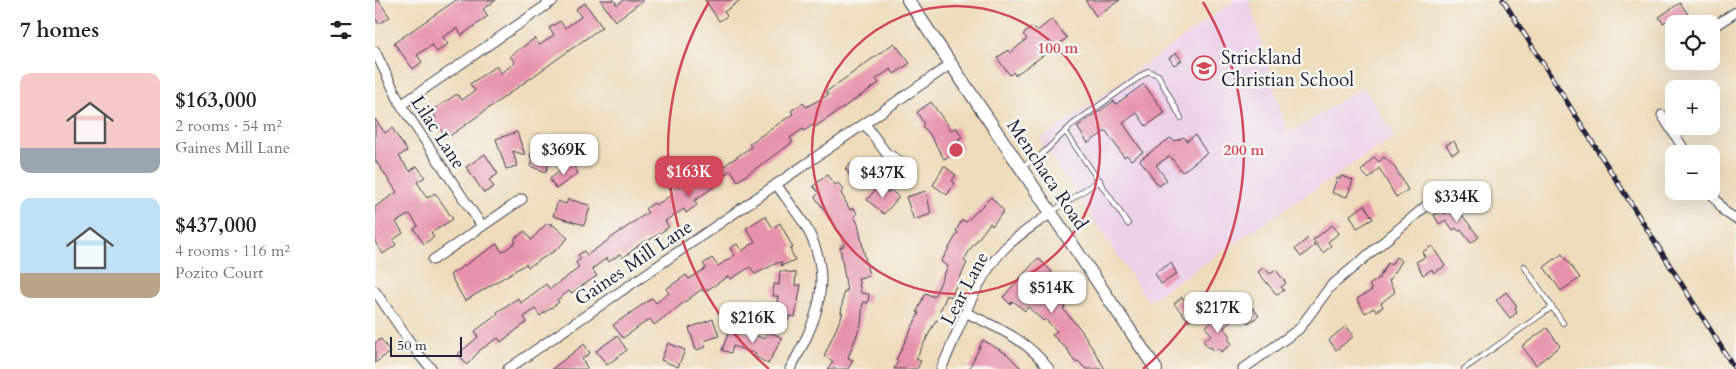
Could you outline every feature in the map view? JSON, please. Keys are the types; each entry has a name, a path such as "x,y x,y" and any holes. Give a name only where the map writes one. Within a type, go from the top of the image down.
{"main road":[{"name":"Menchaca Road","path":"908,0 1156,369"}],"street":[{"path":"401,105 554,0"},
{"path":"1720,22 1736,12"},
{"name":"Lilac Lane","path":"375,51 401,105 482,226"},
{"name":"Gaines Mill Lane","path":"508,369 951,64"},
{"path":"1663,115 1681,145"},
{"path":"865,124 886,153 907,165"},
{"path":"776,184 804,224 813,241 821,281 818,312 813,327 790,369"},
{"path":"433,260 522,199"},
{"path":"1716,200 1725,212 1736,219"},
{"path":"1243,369 1299,329 1330,287 1426,206"},
{"name":"Lear Lane","path":"941,369 985,275 998,256 1017,237 1051,213"},
{"path":"376,295 419,355 432,369"},
{"path":"967,313 1017,338 1035,352 1049,369"}],"lane":[{"path":"1021,168 1041,155 1065,131 1148,71 1158,75 1181,118"},
{"path":"1065,131 1128,224"},
{"path":"1051,213 1100,180"},
{"path":"1524,266 1563,323"},
{"path":"1464,369 1552,307"}],"shaded area":[{"name":"Strickland Christian School","path":"1235,0 1249,0 1288,135 1363,86 1395,136 1148,301 1040,140"}],"building":[{"path":"375,0 378,0 390,17 379,24 375,18"},
{"path":"456,0 496,0 483,9 488,16 462,35 457,28 443,37 448,44 437,52 432,45 417,55 422,62 413,69 394,43"},
{"path":"600,0 614,0 617,5 624,0 644,0 615,21"},
{"path":"705,0 741,0 724,12 727,16 719,21"},
{"path":"1085,0 1120,0 1096,16"},
{"path":"585,3 602,27 447,138 434,120 436,118 431,111 457,94 462,100 475,91 470,84 496,66 501,73 515,63 510,56 535,38 540,45 554,35 549,28 560,21 565,28 581,17 576,9"},
{"path":"1680,3 1688,14 1665,15 1665,22 1663,23 1659,17"},
{"path":"1052,19 1067,38 1015,75 1013,72 1010,75 997,58 1008,50 1010,53 1027,39 1023,34 1033,27 1037,31"},
{"path":"894,43 910,63 894,74 891,69 876,79 879,83 815,127 813,125 804,131 803,129 790,138 793,142 738,181 731,170 715,181 718,184 694,201 697,205 686,213 684,209 665,221 669,227 646,242 645,240 623,258 620,254 609,262 607,258 592,269 597,276 571,293 569,291 557,300 559,302 540,316 535,309 524,317 527,322 501,342 498,338 480,350 467,365 458,354 478,337 475,331 498,314 497,312 518,298 521,303 546,284 550,289 579,268 576,262 581,259 578,255 584,251 587,255 648,212 645,209 654,203 656,205 673,194 667,184 673,180 679,188 683,184 686,188 700,178 697,173 715,159 721,168 751,147 749,144 793,114 791,111 803,103 806,107 828,95 826,92"},
{"path":"1176,53 1182,60 1174,65 1169,58"},
{"path":"1144,84 1165,113 1146,126 1137,113 1123,123 1143,152 1131,160 1127,155 1124,157 1106,131 1088,143 1077,127 1114,101 1116,104"},
{"path":"931,102 951,130 956,127 962,137 958,139 963,148 944,159 929,133 922,126 924,124 917,112"},
{"path":"375,119 385,133 392,128 407,151 399,156 410,171 417,166 425,177 417,182 427,198 435,193 453,219 431,233 434,237 424,244 414,229 418,226 410,214 396,222 403,233 393,240 396,245 383,254 375,242 375,207 397,192 375,160"},
{"path":"517,132 525,155 513,151 517,166 506,169 496,139"},
{"path":"1195,135 1207,153 1182,172 1170,156 1156,165 1167,180 1159,186 1140,160 1170,138 1175,141 1184,137 1187,141"},
{"path":"537,136 556,143 546,172 530,166 533,158 530,157"},
{"path":"1454,141 1459,151 1452,154 1446,145"},
{"path":"485,154 498,174 489,180 494,187 484,193 466,167"},
{"path":"1374,157 1379,162 1384,157 1394,166 1408,190 1396,197 1379,168 1369,179 1361,171"},
{"path":"867,160 877,174 857,187 845,168 853,163 856,168"},
{"path":"571,162 578,173 556,189 550,179"},
{"path":"944,166 956,175 952,181 955,183 947,195 933,185"},
{"path":"827,175 835,185 838,183 844,190 841,193 850,210 854,208 857,214 854,216 858,224 869,276 858,278 861,293 869,294 868,303 863,302 861,324 848,358 853,360 848,369 828,369 833,361 824,356 843,313 841,313 844,291 847,291 840,247 844,246 842,235 815,197 819,193 813,186"},
{"path":"1341,176 1353,180 1347,197 1332,193 1337,178 1340,179"},
{"path":"879,185 888,193 890,190 899,197 884,214 867,200"},
{"path":"926,191 931,214 914,220 906,197"},
{"path":"991,197 1004,211 992,226 990,223 969,251 964,261 967,263 951,297 947,295 938,321 936,320 916,359 921,361 917,369 894,369 898,361 896,360 919,313 917,312 925,293 934,297 948,266 941,262 958,232 956,231 962,220 966,222"},
{"path":"568,199 589,205 590,208 584,225 553,216 558,201 566,204"},
{"path":"1365,205 1373,219 1357,228 1350,215"},
{"path":"1455,206 1479,237 1471,243 1461,230 1459,231 1456,228 1453,230 1446,220 1439,224 1434,215 1443,211 1445,214"},
{"path":"765,216 773,228 780,223 793,248 790,249 795,260 781,266 782,262 777,263 755,274 750,267 731,279 729,276 704,292 702,289 654,325 650,319 623,338 613,325 652,298 656,303 669,293 666,289 686,275 689,279 706,268 703,264 712,258 718,266 735,255 730,248 737,244 742,251 755,242 746,228"},
{"path":"547,223 551,226 551,223 568,238 556,250 528,267 526,264 465,301 450,275 497,244 502,252 516,242 514,239 525,231 531,240"},
{"path":"1332,225 1339,233 1328,242 1331,246 1323,253 1313,240"},
{"path":"1308,238 1315,245 1301,257 1295,249"},
{"path":"1432,246 1445,266 1434,273 1432,269 1423,275 1416,262 1425,257 1422,252"},
{"path":"1562,254 1580,278 1561,291 1544,267"},
{"path":"1396,257 1402,261 1389,281 1395,292 1381,303 1383,307 1376,311 1374,308 1365,313 1357,299 1372,290 1369,285 1378,279 1388,263 1391,265"},
{"path":"1038,258 1052,272 1050,275 1052,277 1042,287 1058,303 1060,301 1065,307 1063,309 1082,331 1105,369 1086,369 1078,361 1075,362 1067,349 1052,335 1057,331 1045,319 1043,321 1028,307 1025,311 1013,301 1010,304 1003,297"},
{"path":"1171,263 1177,274 1161,284 1155,273"},
{"path":"1264,267 1270,274 1276,270 1286,283 1281,287 1284,290 1277,295 1258,272"},
{"path":"780,271 796,273 795,285 801,285 795,317 789,316 788,321 774,319 778,296 773,296 774,284 779,285"},
{"path":"1506,292 1517,306 1515,307 1517,313 1510,318 1496,300"},
{"path":"1182,297 1197,314 1189,321 1174,304"},
{"path":"1221,297 1230,307 1222,313 1213,304"},
{"path":"1253,308 1259,316 1248,323 1243,316"},
{"path":"1222,313 1230,322 1224,328 1231,336 1228,338 1232,344 1221,352 1218,348 1214,351 1211,347 1209,348 1203,341 1212,335 1205,327"},
{"path":"713,319 719,336 704,341 706,347 696,350 689,328"},
{"path":"731,326 764,339 768,331 782,338 768,364 755,356 756,354 733,346 731,353 722,350"},
{"path":"1346,326 1354,336 1336,350 1329,340"},
{"path":"1547,328 1560,346 1536,365 1522,346"},
{"path":"617,336 627,350 607,365 596,351"},
{"path":"381,339 390,352 375,363 375,343"},
{"path":"983,340 1007,354 1022,369 969,369"},
{"path":"668,343 685,350 678,367 661,360"},
{"path":"584,344 590,353 582,359 588,369 552,369"}],"railway":[{"path":"1503,0 1735,369"}],"place":[{"name":"Strickland Christian School","path":"1204,68"}]}
